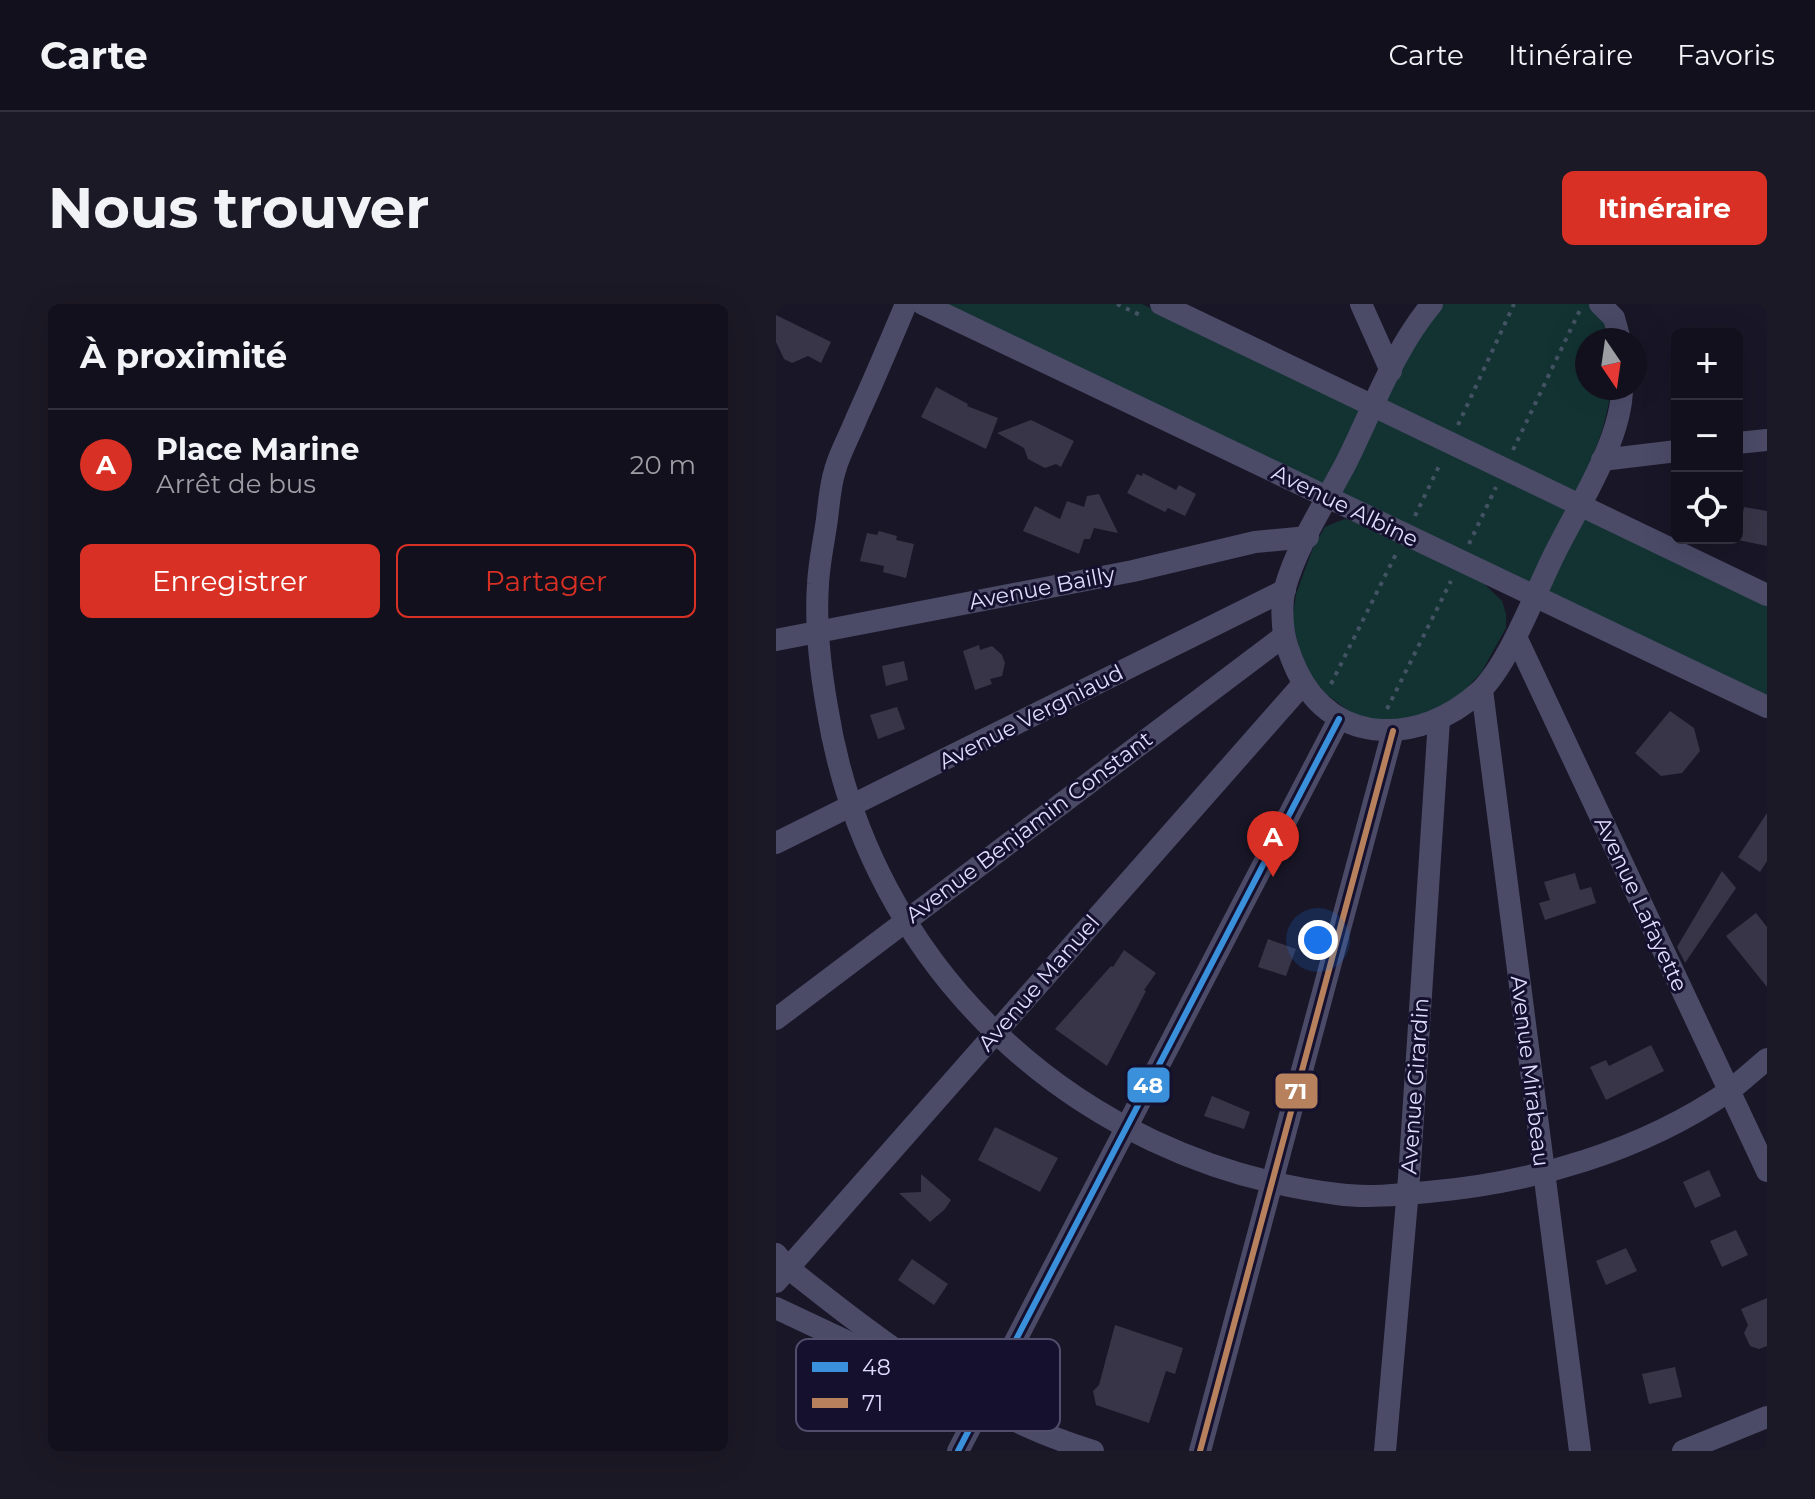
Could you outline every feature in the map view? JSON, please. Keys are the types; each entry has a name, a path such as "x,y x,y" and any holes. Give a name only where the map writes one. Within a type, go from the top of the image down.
{"street":[{"path":"906,304 834,472 818,583 817,632 831,735 849,807 874,864 904,921 948,983 994,1033 1060,1087 1128,1127 1198,1161 1273,1183 1341,1195 1408,1194 1475,1188 1609,1152 1675,1123 1729,1091 1767,1059"},
{"name":"Avenue Albine","path":"923,304 1767,707"},
{"path":"1161,304 1767,595"},
{"path":"1361,304 1391,371"},
{"path":"1432,304 1422,315 1391,371 1285,590 1284,636 1303,684 1320,705 1339,719 1366,729 1439,720 1482,690 1516,637 1602,460 1616,422 1620,400"},
{"path":"1743,442 1767,440"},
{"path":"1602,460 1671,452"},
{"name":"Avenue Bailly","path":"776,640 1133,571 1255,542 1308,537"},
{"name":"Avenue Vergniaud","path":"776,843 1285,590"},
{"name":"Avenue Benjamin Constant","path":"776,1019 1284,636"},
{"name":"Avenue Lafayette","path":"1516,637 1767,1171"},
{"name":"Avenue Manuel","path":"780,1268 994,1033 1303,684"},
{"name":"Avenue Mirabeau","path":"1482,690 1580,1451"},
{"path":"1016,1339 1339,719"},
{"name":"Avenue Girardin","path":"1385,1451 1408,1194 1439,720"},
{"path":"1200,1451 1273,1183 1387,726"},
{"path":"780,1268 879,1339"},
{"path":"776,1308 841,1339"},
{"path":"1683,1451 1767,1417"},
{"path":"958,1451 968,1431"},
{"path":"1032,1431 1072,1451"},
{"path":"1043,1431 1093,1451"}],"path":[{"path":"1326,694 1405,536 1514,304"},
{"path":"1387,726 1460,562 1583,304"}],"green space":[{"path":"944,304 1142,304 1767,604 1767,699"},
{"path":"1442,304 1590,304 1604,317 1607,328 1575,328 1575,400 1609,400 1598,442 1576,494 1384,400"},
{"path":"1344,519 1356,520 1480,580 1502,601 1506,628 1481,673 1455,700 1419,717 1381,721 1353,714 1326,694 1305,670 1292,621 1296,594 1313,548 1325,527"}],"building":[{"path":"776,315 831,342 821,363 808,356 792,363 784,359 776,342"},
{"path":"936,387 967,406 998,418 986,449 921,417"},
{"path":"1031,420 1074,441 1061,467 1056,464 1045,468 1028,459 1024,448 997,433"},
{"path":"1143,473 1176,490 1179,485 1196,494 1185,516 1168,508 1165,512 1127,493 1137,474 1142,476"},
{"path":"1099,494 1118,533 1094,528 1090,539 1084,539 1079,554 1023,531 1035,506 1060,519 1067,501 1084,507 1087,496"},
{"path":"1744,507 1767,511 1767,546 1743,541"},
{"path":"879,531 897,536 896,540 914,544 906,578 883,572 884,566 860,561 867,533 877,535"},
{"path":"979,645 980,650 992,646 1002,655 1005,663 1002,676 990,679 992,684 975,690 963,651"},
{"path":"904,661 908,680 886,686 882,666"},
{"path":"897,707 905,729 878,739 870,715"},
{"path":"1670,711 1694,728 1700,751 1682,773 1661,776 1635,753"},
{"path":"1767,813 1767,861 1760,872 1738,857"},
{"path":"1722,871 1736,888 1685,963 1677,947"},
{"path":"1575,873 1580,890 1591,887 1596,903 1545,920 1539,903 1550,900 1544,882"},
{"path":"1756,913 1767,927 1767,987 1726,936"},
{"path":"1268,939 1296,949 1286,976 1258,967"},
{"path":"1124,950 1156,973 1144,990 1107,1066 1055,1029 1113,967"},
{"path":"1651,1045 1664,1071 1606,1100 1590,1067 1606,1060 1609,1066"},
{"path":"1212,1096 1250,1112 1244,1129 1204,1116"},
{"path":"995,1127 1058,1158 1040,1192 978,1160"},
{"path":"1709,1170 1721,1196 1695,1208 1683,1182"},
{"path":"921,1174 951,1200 930,1222 899,1193 921,1192"},
{"path":"1736,1230 1748,1255 1722,1267 1710,1241"},
{"path":"1626,1248 1637,1271 1606,1285 1596,1261"},
{"path":"912,1259 948,1284 934,1305 898,1280"},
{"path":"1767,1298 1767,1346 1759,1349 1750,1346 1744,1333 1748,1325 1741,1309"},
{"path":"1115,1325 1183,1348 1175,1374 1166,1371 1149,1423 1096,1405 1093,1391 1099,1385"},
{"path":"1675,1367 1682,1397 1649,1404 1642,1374"}],"transit line":[{"name":"48","path":"1016,1339 1339,719"},
{"name":"71","path":"1200,1451 1393,731"},
{"name":"48","path":"958,1451 968,1431"}],"place":[{"name":"Place Marine","path":"1273,877"}]}
